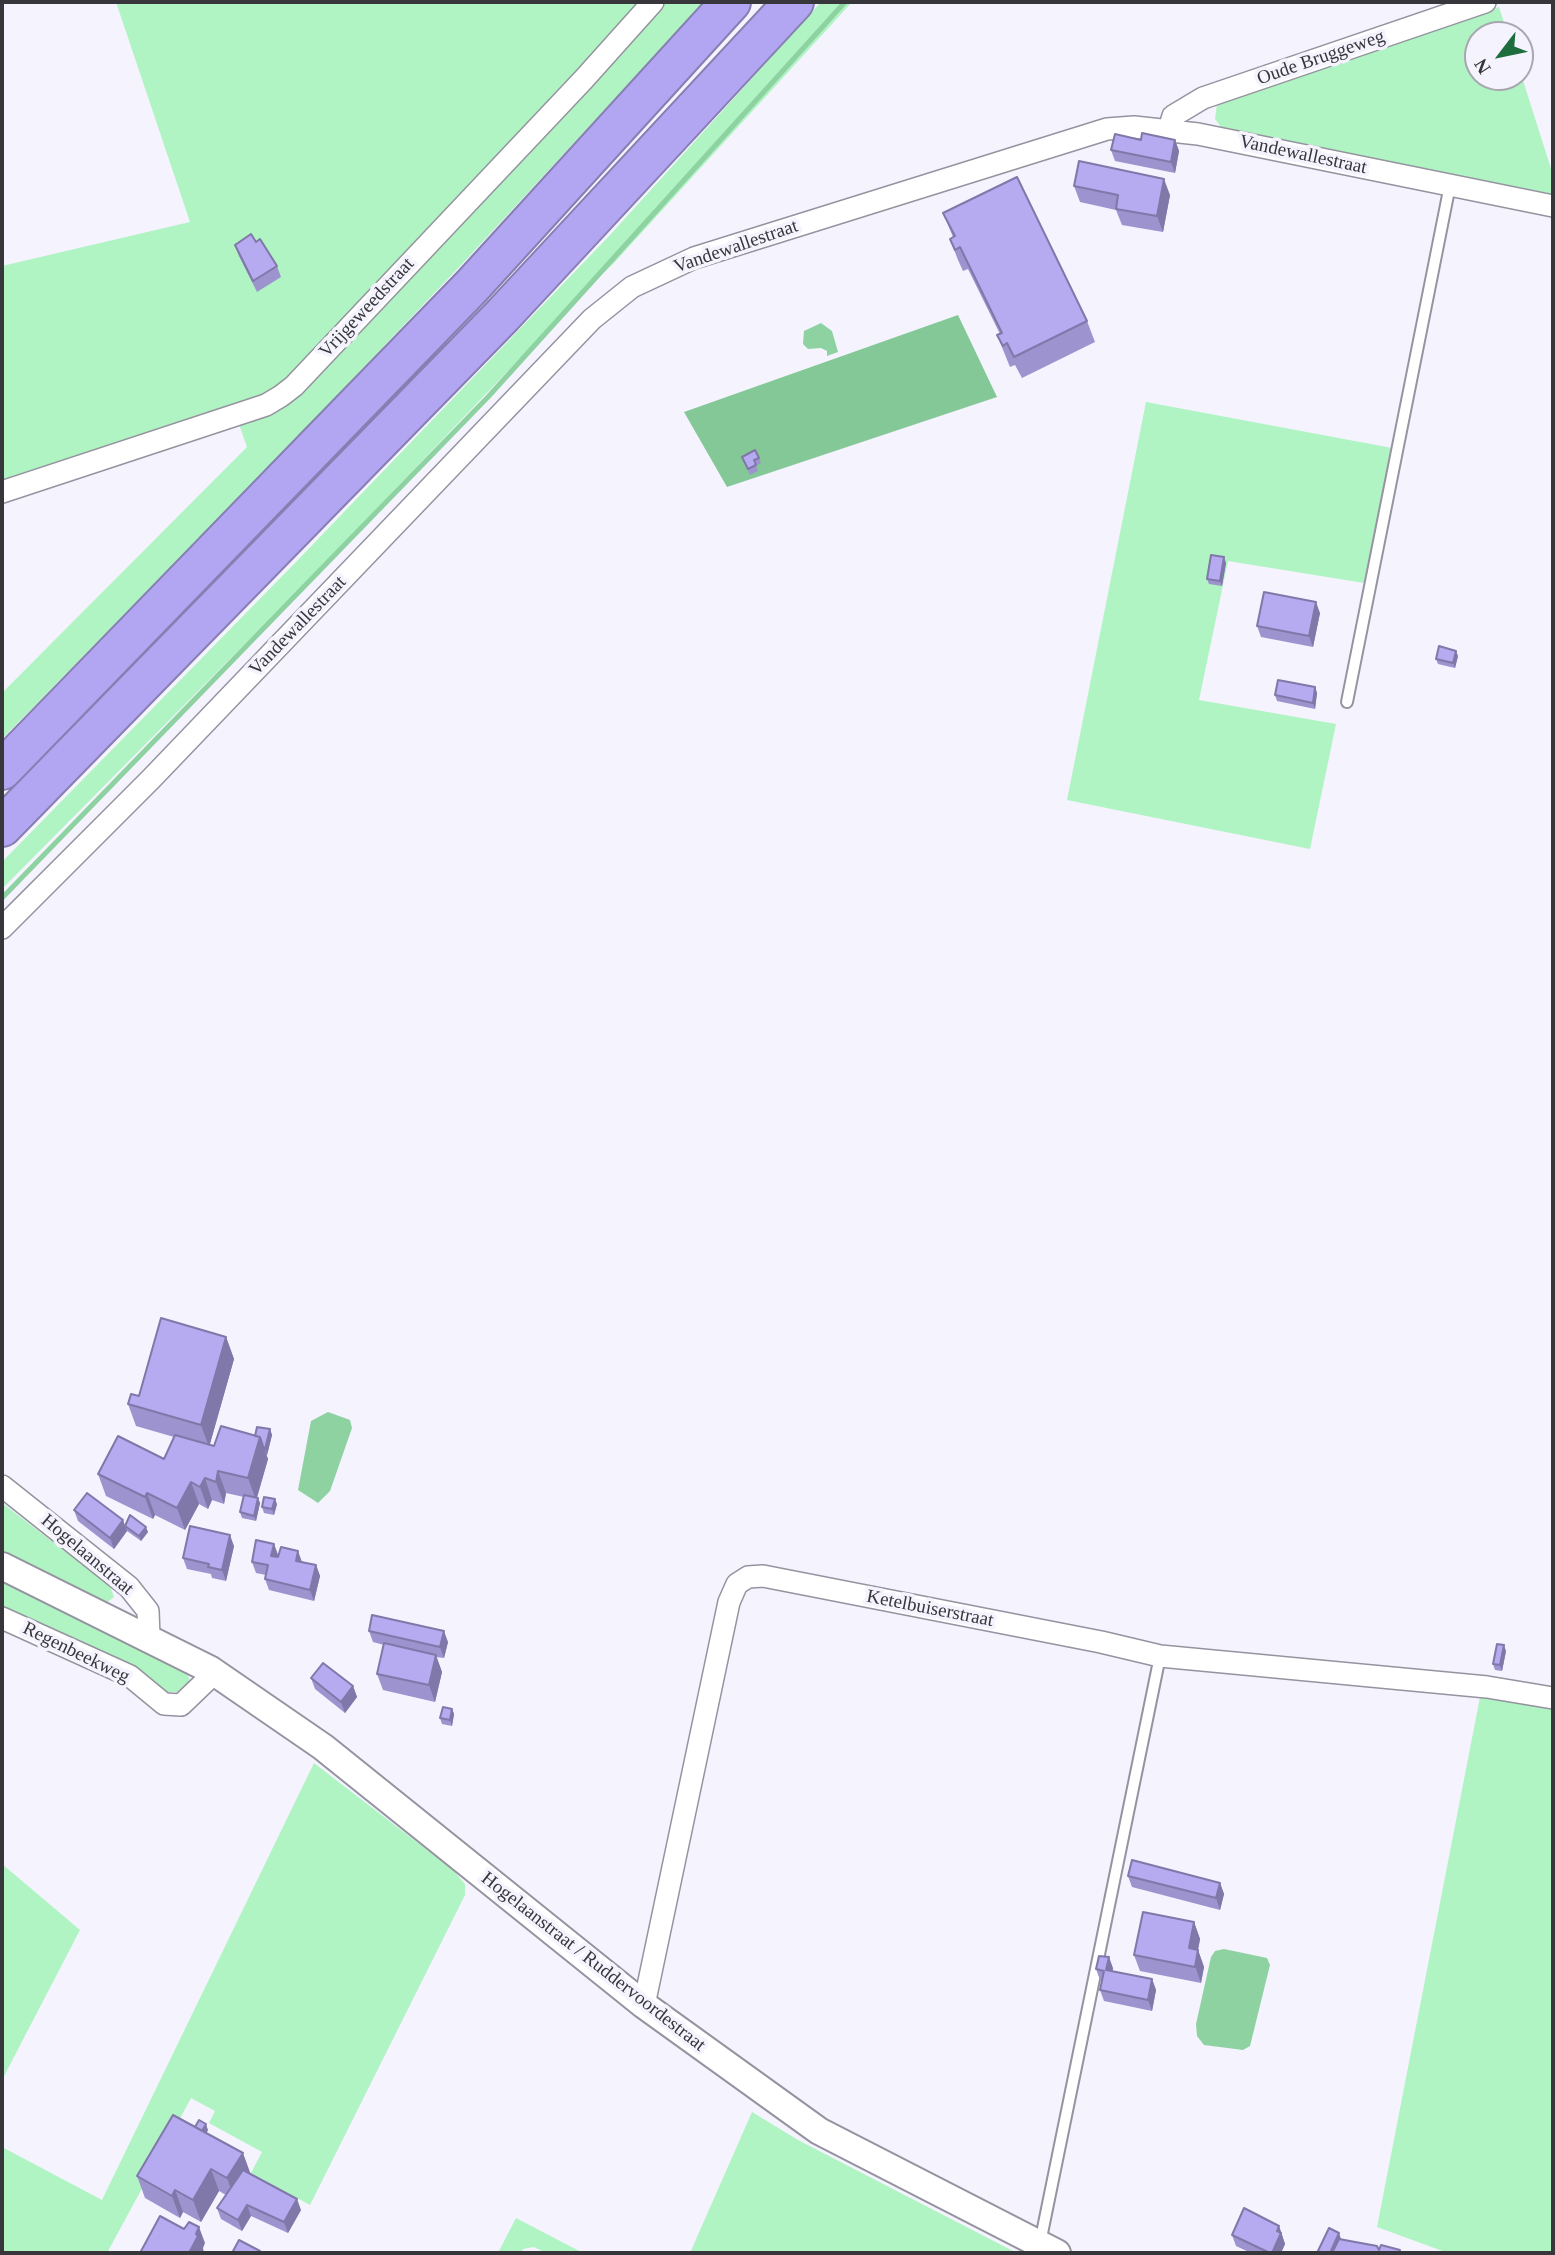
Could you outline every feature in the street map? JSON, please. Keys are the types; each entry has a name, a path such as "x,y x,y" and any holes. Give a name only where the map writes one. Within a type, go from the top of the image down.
{"highway":[{"path":"2,770 472,286 731,2"},
{"path":"2,827 503,315 794,2"}],"street":[{"name":"Vrijgeweedstraat","path":"2,492 265,405 281,396 556,109 653,2"},
{"name":"Oude Bruggeweg","path":"1169,129 1173,116 1203,98 1485,2"},
{"name":"Vandewallestraat","path":"2,928 151,779 592,319 632,287 694,258 1107,129 1169,129 1553,206"},
{"name":"Hogelaanstraat","path":"2,1486 129,1587 148,1611 149,1637"},
{"name":"Hogelaanstraat / Ruddervoordestraat","path":"2,1566 149,1637 211,1671 323,1747 644,2005 819,2131 1047,2250"},
{"name":"Ketelbuiserstraat","path":"644,2005 729,1602 741,1581 754,1575 1101,1642 1160,1656 1487,1687 1553,1698"},
{"name":"Regenbeekweg","path":"2,1618 130,1676 164,1704 181,1705 205,1682 211,1671"}],"lane":[{"path":"1347,702 1450,185"},
{"path":"1047,2250 1160,1656"}],"shaded area":[{"path":"116,2 644,2 590,62 286,378 260,398 2,483 2,266 190,222"},
{"path":"661,2 704,2 462,264 266,470 2,739 2,693 247,447 239,424 273,411"},
{"path":"821,2 852,2 613,264 584,291 316,572 2,889 2,862 295,563 610,235"},
{"path":"1499,7 1504,21 1464,21 1464,91 1526,91 1553,175 1553,194 1224,131 1215,119 1217,104"},
{"path":"958,315 997,397 727,487 684,412"},
{"path":"821,323 832,331 838,352 827,356 827,351 821,348 808,349 803,344 804,331"},
{"path":"1146,402 1392,448 1364,583 1228,561 1199,700 1336,724 1310,849 1067,800"},
{"path":"328,1412 350,1420 352,1428 330,1491 318,1503 298,1490 311,1421"},
{"path":"2,1503 110,1586 114,1597 105,1604 2,1554"},
{"path":"2,1581 187,1674 190,1680 177,1692 163,1692 2,1614"},
{"path":"1481,1692 1553,1703 1553,2253 1448,2253 1377,2227"},
{"path":"314,1763 453,1870 465,1884 465,1895 310,2205 251,2173 262,2152 209,2123 215,2111 191,2098 107,2253 2,2253 2,2147 102,2200"},
{"path":"2,1864 80,1930 2,2080"},
{"path":"1224,1949 1267,1958 1270,1965 1250,2046 1243,2050 1204,2045 1197,2036 1196,2024 1211,1957 1215,1951"},
{"path":"752,2112 798,2140 1017,2253 690,2253"},
{"path":"516,2218 583,2253 546,2253 534,2247 523,2249 521,2253 498,2253"}],"building":[{"path":"1142,133 1175,140 1171,162 1111,150 1115,134 1141,140"},
{"path":"1079,161 1164,179 1157,216 1116,209 1118,195 1074,186"},
{"path":"1017,177 1087,321 1014,357 1007,343 1003,346 997,335 1002,333 960,247 955,250 950,239 955,236 943,213"},
{"path":"251,234 256,242 260,239 277,266 253,281 235,245"},
{"path":"755,450 759,458 754,460 756,465 748,469 742,457"},
{"path":"1211,555 1224,557 1220,581 1207,579"},
{"path":"1264,592 1316,602 1309,636 1257,626"},
{"path":"1439,646 1456,651 1453,663 1436,659"},
{"path":"1278,680 1315,687 1313,703 1275,695"},
{"path":"161,1318 226,1337 201,1425 128,1404 131,1394 139,1396"},
{"path":"221,1426 260,1437 248,1478 218,1471 216,1482 205,1478 200,1487 191,1482 177,1508 147,1493 145,1497 98,1474 118,1436 164,1459 175,1435 214,1446"},
{"path":"257,1427 270,1429 265,1449 260,1437 255,1436"},
{"path":"87,1493 123,1520 110,1538 74,1510"},
{"path":"244,1495 258,1498 254,1516 240,1512"},
{"path":"264,1497 275,1499 272,1509 262,1507"},
{"path":"130,1515 146,1527 139,1536 125,1526"},
{"path":"190,1526 230,1535 222,1570 183,1558"},
{"path":"256,1540 274,1544 271,1556 278,1557 281,1547 298,1551 296,1561 316,1565 310,1590 265,1579 268,1565 252,1562"},
{"path":"372,1615 444,1631 440,1647 369,1631"},
{"path":"384,1643 436,1655 429,1685 377,1674"},
{"path":"1497,1644 1504,1645 1500,1665 1493,1664"},
{"path":"323,1663 353,1686 341,1702 311,1678"},
{"path":"443,1707 452,1709 450,1720 440,1718"},
{"path":"1132,1860 1220,1883 1216,1898 1128,1876"},
{"path":"1143,1912 1194,1922 1189,1948 1198,1950 1195,1967 1134,1955"},
{"path":"1099,1956 1109,1957 1106,1970 1152,1979 1148,2000 1100,1990 1104,1971 1096,1969"},
{"path":"173,2115 243,2153 227,2178 211,2169 193,2200 175,2190 172,2196 137,2176"},
{"path":"199,2120 206,2124 202,2131 195,2127"},
{"path":"243,2170 297,2199 284,2222 247,2205 238,2220 217,2208"},
{"path":"1244,2208 1279,2226 1277,2231 1281,2233 1272,2253 1232,2235"},
{"path":"160,2216 184,2229 189,2222 199,2227 196,2234 198,2236 189,2253 140,2253"},
{"path":"1329,2228 1339,2233 1330,2253 1317,2253"},
{"path":"1339,2239 1377,2246 1379,2250 1381,2245 1400,2250 1399,2253 1332,2253"},
{"path":"239,2240 260,2251 259,2253 232,2253"}],"waterway":[{"path":"2,898 488,397 845,2"}]}
